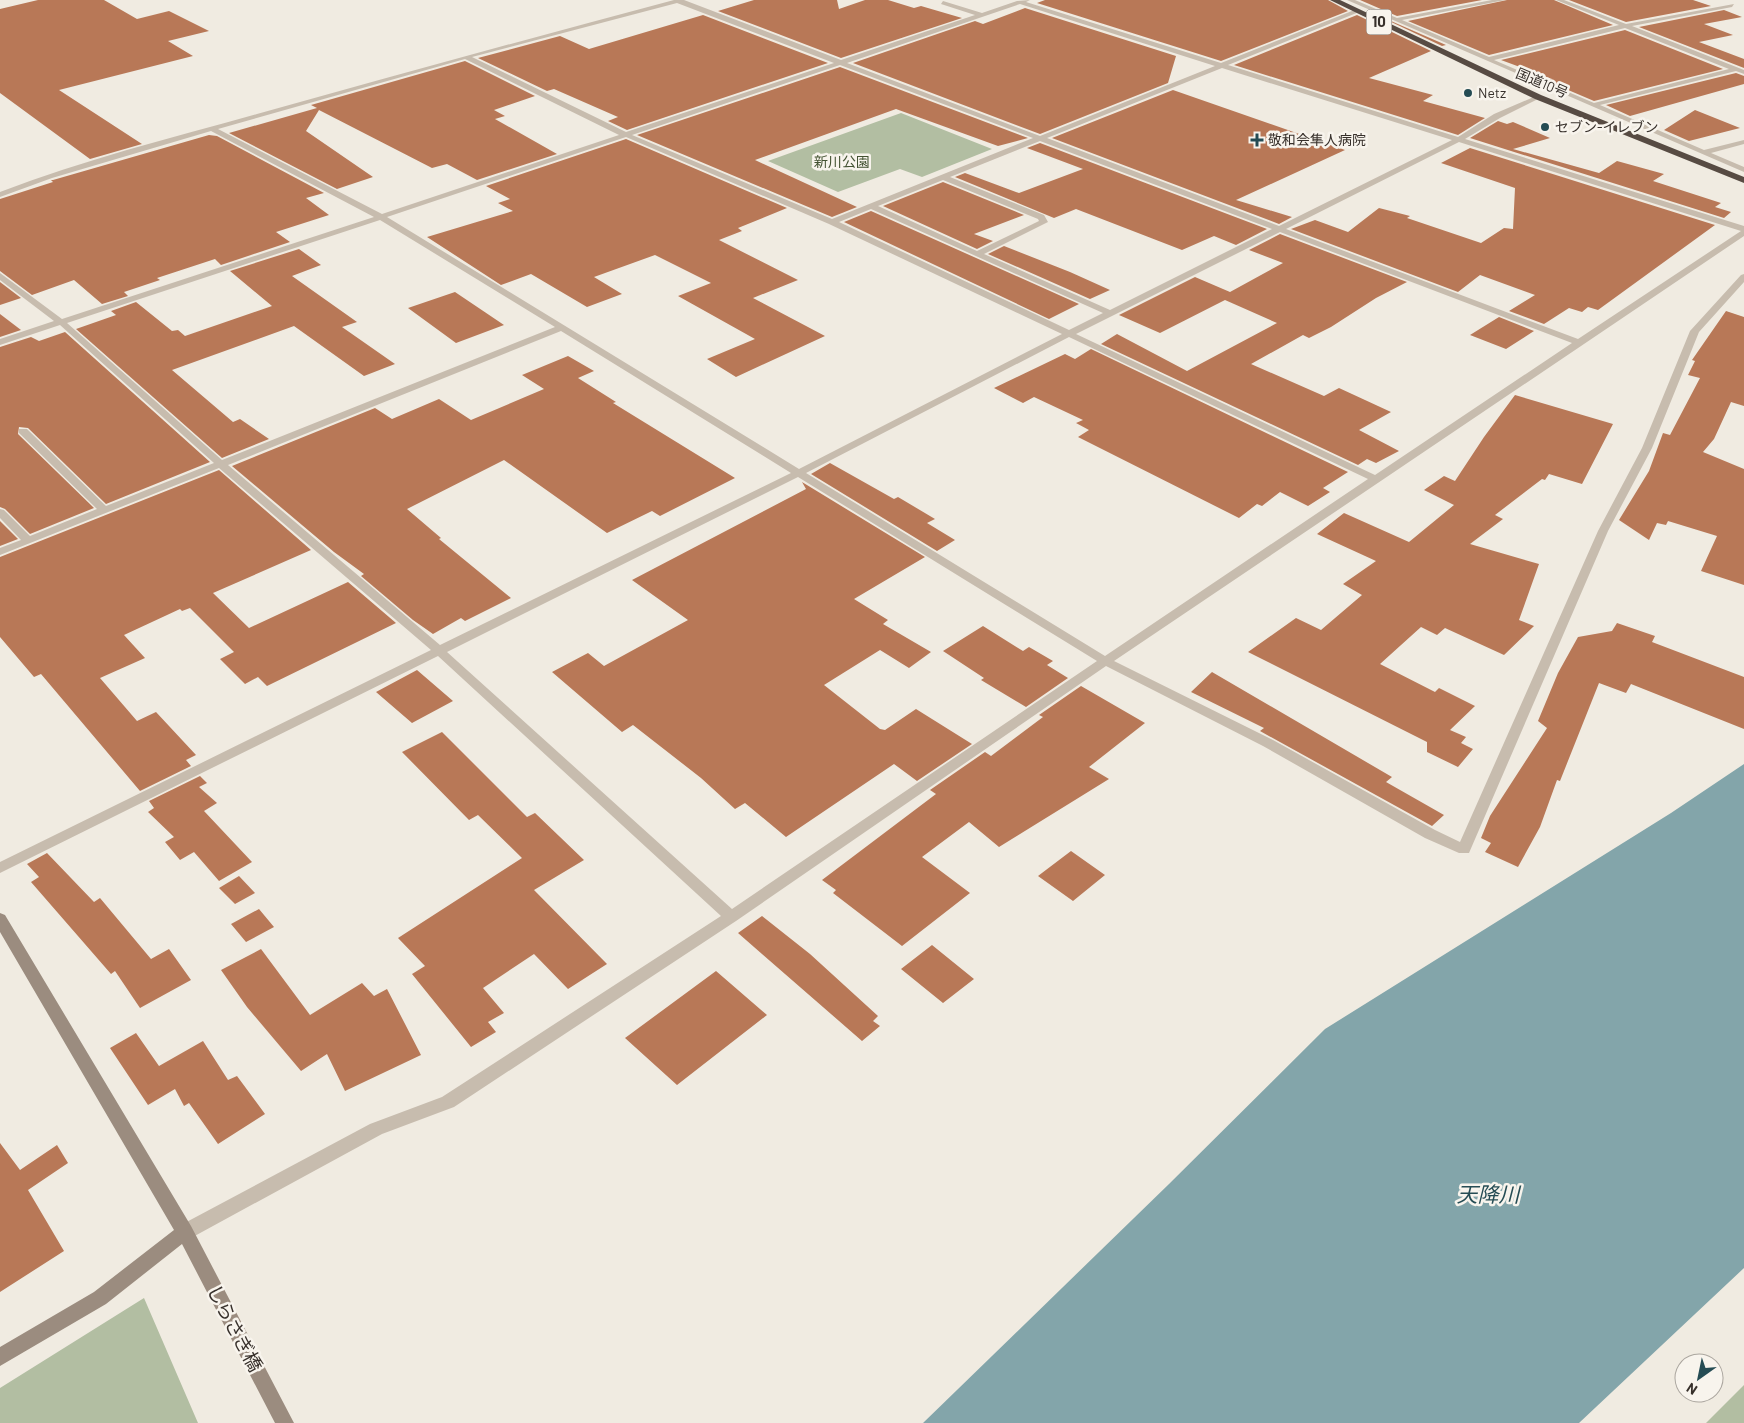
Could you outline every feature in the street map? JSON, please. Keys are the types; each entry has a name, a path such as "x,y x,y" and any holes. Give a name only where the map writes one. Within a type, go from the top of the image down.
{"highway":[{"name":"国道10号","path":"1334,0 1423,44 1538,97 1744,180"}],"street":[{"path":"0,195 49,176 212,129 466,57 680,0 1579,343"},
{"path":"1350,0 1492,59 1744,170"},
{"path":"1399,19 1502,0"},
{"path":"1559,0 1744,72"},
{"path":"0,342 382,217 1020,1 1744,231"},
{"path":"943,2 980,15"},
{"path":"1399,19 1416,32 1436,42 1492,59 1624,26 1732,5"},
{"path":"832,222 1357,11"},
{"path":"1423,44 1436,42"},
{"path":"466,57 624,134 832,222 1376,479"},
{"path":"1593,105 1744,68"},
{"path":"0,868 798,472 1110,313 1458,140 1497,116 1538,97"},
{"path":"212,129 382,217 1105,661 1268,743 1430,834 1464,849 1603,531 1647,448 1695,331 1744,277"},
{"path":"1702,153 1744,142"},
{"path":"943,177 1041,217 1044,222 977,254"},
{"path":"871,206 1110,313"},
{"path":"0,1357 100,1298 185,1232 376,1129 448,1102 731,917 1105,661 1744,231"},
{"path":"0,276 61,322 221,464 438,650 731,917"},
{"path":"0,552 561,328"},
{"path":"23,431 104,510"},
{"path":"0,512 28,541"},
{"name":"しらさぎ橋","path":"0,919 185,1232 285,1423"}],"green space":[{"name":"新川公園","path":"901,113 992,149 922,177 900,169 838,192 768,161"},
{"path":"144,1298 198,1423 0,1423 0,1388"},
{"path":"1744,1385 1744,1423 1706,1423"}],"water":[{"name":"天降川","path":"1744,764 1744,1268 1579,1423 923,1423 1169,1184 1325,1029 1671,813"}],"building":[{"path":"38,0 104,0 137,19 169,11 209,31 168,41 193,56 59,90 142,144 90,159 0,93 0,9"},
{"path":"754,0 837,0 839,9 865,0 888,0 914,8 921,6 962,18 841,58 718,11"},
{"path":"1045,0 1328,0 1348,11 1221,61 1037,3"},
{"path":"1360,0 1482,0 1397,16"},
{"path":"1507,0 1554,0 1613,25 1489,55 1408,21"},
{"path":"1569,0 1693,0 1711,6 1626,22"},
{"path":"1025,8 1176,56 1168,83 1040,134 853,63 975,21 983,24"},
{"path":"1724,10 1742,17 1704,24 1733,35 1699,42 1744,59 1744,68 1639,27"},
{"path":"1368,11 1446,45 1442,46"},
{"path":"703,15 828,63 627,130 608,121 618,117 554,89 547,91 478,58 560,36 589,49"},
{"path":"1357,15 1431,51 1369,78 1433,95 1423,101 1485,118 1458,135 1234,65"},
{"path":"1625,30 1723,69 1594,101 1547,81 1552,79 1501,60"},
{"path":"465,61 535,96 494,110 505,116 495,119 557,154 477,180 447,164 432,168 319,110 306,131 373,177 337,189 229,133 317,108 311,105"},
{"path":"840,67 1028,138 998,146 896,109 755,160 857,207 832,217 637,135"},
{"path":"1736,73 1744,76 1744,84 1630,116 1606,105"},
{"path":"1173,90 1345,150 1236,200 1292,217 1279,224 1052,138"},
{"path":"1695,110 1740,128 1689,141 1664,130"},
{"path":"1498,121 1507,124 1513,122 1550,138 1513,149 1599,173 1617,161 1664,174 1653,181 1721,203 1715,207 1731,212 1724,218 1470,138"},
{"path":"209,135 217,136 324,193 306,198 329,215 276,232 290,242 221,265 215,259 157,278 160,280 124,292 128,296 102,304 74,280 32,295 0,271 0,199 53,182 51,180"},
{"path":"626,139 787,208 738,228 742,231 719,240 798,280 753,298 825,336 736,377 707,359 755,339 678,296 711,283 655,255 594,277 622,294 587,307 531,274 501,285 427,237 513,211 498,203 510,199 486,186"},
{"path":"1040,143 1267,229 1236,245 1214,236 1182,250 1076,209 1054,218 955,177 965,173 1019,193 1083,169 1027,148"},
{"path":"1470,148 1715,225 1598,310 1588,307 1582,312 1569,308 1544,324 1509,311 1535,295 1480,275 1458,292 1291,229 1315,220 1348,232 1379,208 1410,216 1407,218 1481,243 1504,228 1513,229 1515,188 1441,163"},
{"path":"943,182 1024,215 974,234 993,241 977,249 883,206"},
{"path":"871,211 1079,304 1049,319 844,222"},
{"path":"1280,234 1407,282 1376,298 1331,327 1309,338 1303,335 1251,364 1324,396 1339,388 1391,412 1359,430 1399,451 1376,463 1367,459 1358,465 1101,344 1117,334 1187,371 1277,323 1225,300 1160,333 1119,315 1195,277 1230,292 1283,263 1249,250"},
{"path":"1004,246 1110,290 1090,299 988,254"},
{"path":"299,249 321,265 292,276 357,322 342,327 395,364 364,376 294,326 172,370 233,422 240,419 269,439 222,458 76,329 116,315 111,311 136,302 172,331 178,330 185,336 272,306 230,271"},
{"path":"0,282 21,298 0,305"},
{"path":"455,292 504,325 456,343 408,308"},
{"path":"1726,311 1744,317 1744,406 1731,402 1714,439 1703,452 1744,469 1744,585 1701,571 1717,536 1668,521 1666,525 1657,523 1649,540 1619,520 1649,471 1663,433 1670,435 1700,378 1688,375 1695,361 1692,360"},
{"path":"0,314 21,330 0,337"},
{"path":"1499,317 1534,331 1506,349 1470,335"},
{"path":"65,332 210,462 106,504 28,428 19,427 18,434 94,508 30,534 5,509 0,507 0,347 31,337 39,341"},
{"path":"1091,349 1348,472 1323,488 1330,492 1308,506 1280,492 1262,506 1257,504 1239,518 1078,437 1089,430 1076,423 1083,420 1034,397 1023,403 994,388 1065,354 1075,359"},
{"path":"568,356 594,371 578,378 616,402 613,403 735,478 660,516 652,511 607,533 504,460 407,509 441,538 439,539 511,598 465,621 461,618 433,634 413,620 361,576 364,574 334,552 232,466 375,408 392,419 439,399 471,420 544,389 522,375"},
{"path":"1515,395 1613,424 1582,484 1549,474 1545,480 1542,479 1495,515 1503,519 1470,544 1539,564 1519,620 1534,626 1504,655 1445,628 1437,635 1421,627 1380,664 1435,692 1439,688 1475,706 1450,730 1466,737 1461,743 1473,749 1458,767 1427,752 1427,742 1248,652 1296,618 1321,630 1362,595 1343,584 1376,561 1317,534 1344,513 1409,542 1454,505 1424,490 1444,476 1455,481"},
{"path":"830,463 894,499 898,497 935,519 927,523 955,540 937,551 811,474"},
{"path":"219,470 311,550 213,593 249,628 348,582 396,623 267,686 258,677 245,684 220,659 234,652 190,608 182,611 180,609 124,635 145,658 100,678 137,721 156,712 196,755 186,760 191,766 140,791 41,674 34,677 0,637 0,557"},
{"path":"802,482 925,557 854,599 888,620 883,624 931,652 909,668 880,650 824,685 880,729 885,730 916,709 972,744 917,781 894,764 786,837 745,803 735,809 701,778 633,725 622,732 552,672 588,653 604,666 688,620 632,580 806,489"},
{"path":"0,521 18,539 0,546"},
{"path":"1617,623 1655,636 1652,642 1744,677 1744,729 1631,684 1626,693 1599,683 1560,781 1557,780 1540,827 1518,867 1485,852 1491,843 1481,838 1490,816 1547,728 1538,721 1558,673 1578,637 1612,631"},
{"path":"983,626 1023,651 1029,647 1053,661 1047,665 1068,678 1026,707 981,680 984,678 943,651"},
{"path":"417,670 453,701 412,723 376,692"},
{"path":"1212,672 1392,777 1386,782 1444,815 1432,826 1260,731 1264,728 1191,692"},
{"path":"1081,686 1145,723 1089,767 1109,779 999,847 969,822 922,857 970,893 902,946 833,893 836,890 822,880 936,794 930,790 985,752 991,756 1043,717 1039,715"},
{"path":"442,732 527,817 535,813 584,860 534,890 607,964 568,989 534,954 483,988 504,1013 488,1022 496,1032 471,1047 412,974 425,966 398,938 522,858 478,815 469,820 402,752"},
{"path":"200,776 207,783 199,787 217,803 204,811 252,862 219,881 194,852 180,860 165,842 174,837 148,812 154,808 149,801"},
{"path":"1071,851 1105,875 1073,901 1038,876"},
{"path":"47,853 94,902 100,898 151,959 169,949 191,980 140,1008 115,971 111,974 31,882 39,877 27,864"},
{"path":"239,876 255,893 235,904 219,888"},
{"path":"259,909 274,927 246,942 231,924"},
{"path":"762,916 810,954 878,1016 873,1021 880,1026 862,1041 738,933"},
{"path":"932,945 974,979 943,1003 901,969"},
{"path":"261,949 310,1015 362,983 374,996 387,989 421,1055 345,1091 327,1054 301,1071 247,1007 221,970"},
{"path":"716,971 767,1015 677,1085 625,1038"},
{"path":"136,1033 159,1066 203,1041 228,1080 237,1076 265,1114 218,1144 189,1103 184,1106 175,1089 148,1105 110,1048"},
{"path":"0,1143 20,1170 57,1145 68,1163 28,1190 64,1251 0,1292"}],"place":[{"name":"Netz","path":"1468,93"},
{"name":"セブン-イレブン","path":"1545,127"},
{"name":"敬和会隼人病院","path":"1257,140"}]}
